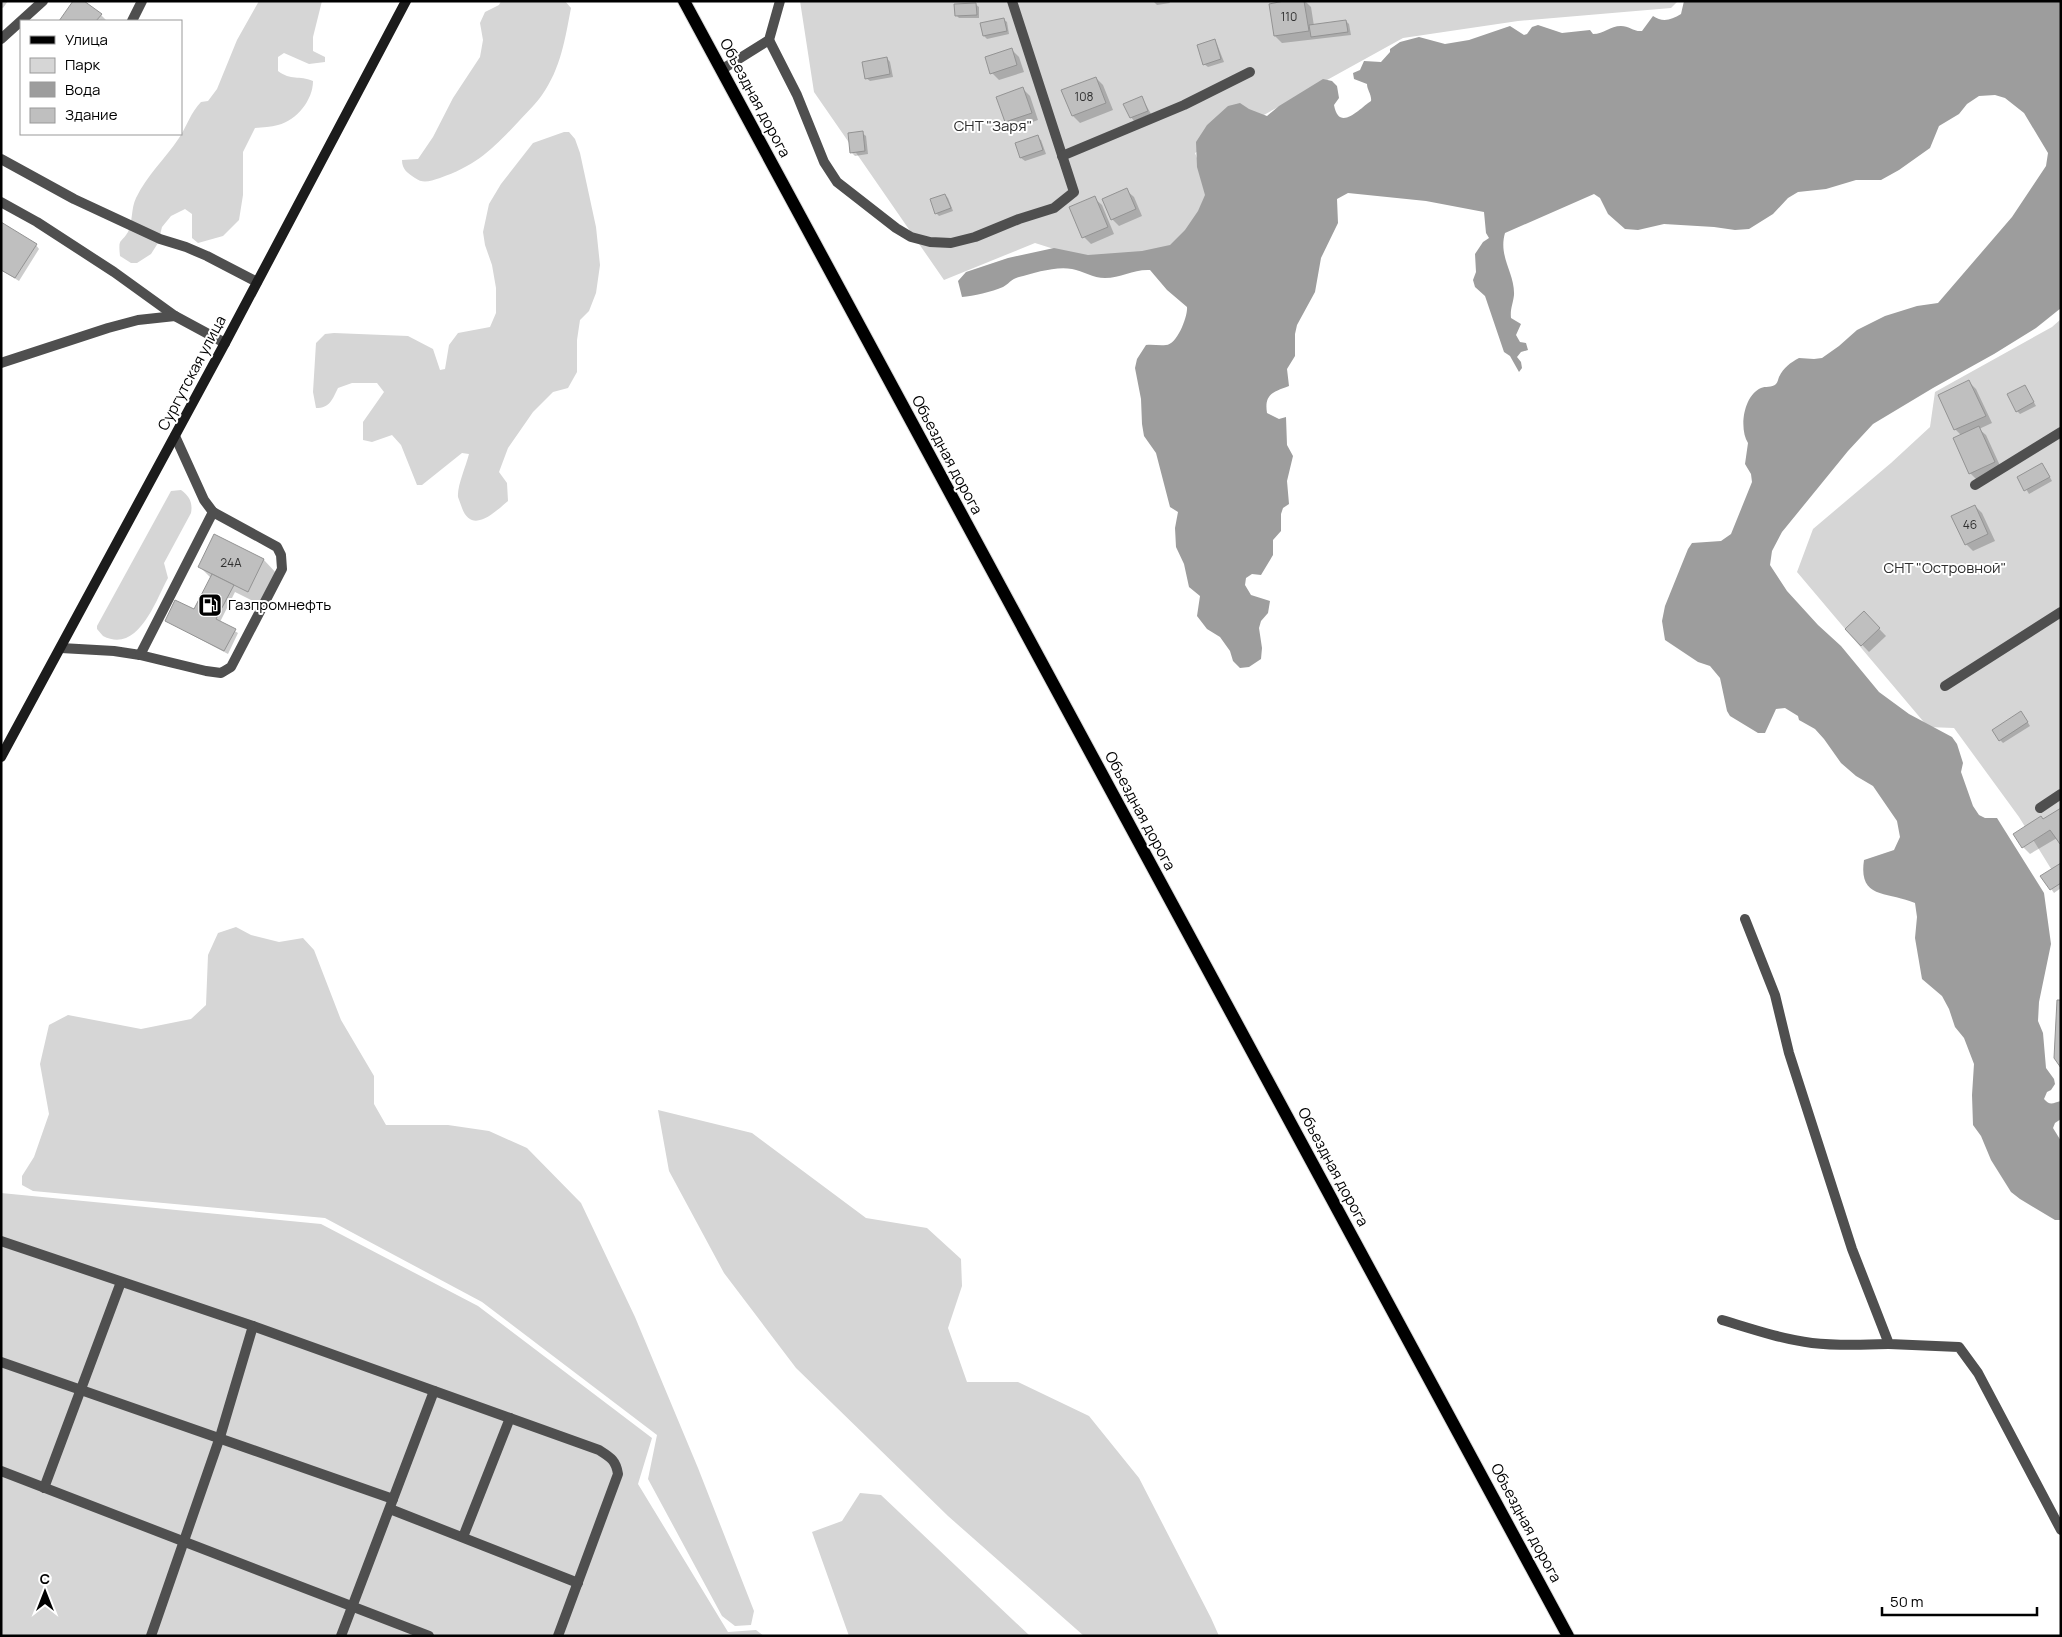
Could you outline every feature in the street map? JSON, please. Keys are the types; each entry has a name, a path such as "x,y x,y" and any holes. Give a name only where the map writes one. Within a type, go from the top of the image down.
{"main road":[{"name":"Сургутская улица","path":"1,757 62,648 226,343 406,1"},
{"name":"Объездная дорога","path":"684,1 1568,1636"}],"lane":[{"path":"23,20 43,1"},
{"path":"132,20 142,1"},
{"path":"721,70 769,40 780,1"},
{"path":"769,40 797,95 824,162 837,182 896,228 911,236 930,242 951,243 975,237 1019,218 1054,208 1074,192 1012,1"},
{"path":"1,40 20,22"},
{"path":"1062,156 1184,105 1250,72"},
{"path":"1,159 74,200 160,239 207,256 257,282"},
{"path":"1,202 37,222 114,272 175,316 226,343"},
{"path":"1,363 108,328 138,320 175,316"},
{"path":"1975,485 2061,432"},
{"path":"62,648 114,651 221,673 231,667 282,569 281,555 277,547 213,512 204,500 175,436"},
{"path":"140,656 213,512"},
{"path":"1945,686 2061,612"},
{"path":"2040,808 2061,794"},
{"path":"1745,920 1775,995 1789,1053 1852,1249 1889,1344"},
{"path":"1,1241 253,1326 599,1450 617,1464 618,1474 558,1636"},
{"path":"44,1488 121,1282"},
{"path":"1722,1320 1772,1335 1810,1343 1842,1346 1889,1344 1959,1347 1978,1373 2061,1530"},
{"path":"151,1636 220,1437 253,1326"},
{"path":"1,1362 220,1437 391,1504 463,1537 578,1583"},
{"path":"341,1636 434,1391"},
{"path":"463,1537 510,1418"},
{"path":"1,1471 429,1636"}],"green space":[{"path":"259,1 322,1 313,37 313,51 325,57 325,62 309,64 284,53 278,57 278,71 287,76 313,81 312,88 303,108 291,119 278,125 255,128 243,152 243,195 239,220 223,236 198,243 192,238 192,214 185,209 171,216 162,227 158,243 151,254 137,263 131,263 120,256 119,246 130,228 136,198 145,182 182,135 198,106 201,102 208,101 217,89 237,40"},
{"path":"501,1 565,1 571,8 567,31 554,74 537,102 484,155 464,168 440,178 427,181 418,180 406,171 402,160 418,159 433,137 453,98 480,57 483,40 480,23 485,12 499,5"},
{"name":"СНТ \"Заря\"","path":"800,1 1678,1 1671,8 1518,21 1403,38 1195,153 1215,204 1176,259 1114,268 1035,243 944,280 814,92"},
{"path":"569,132 575,139 580,153 596,227 600,265 596,293 589,311 580,320 577,340 577,372 568,388 553,392 533,412 508,448 499,472 507,483 508,501 484,519 472,520 466,516 458,497 460,482 469,454 462,453 422,485 417,485 401,445 392,435 372,442 363,440 363,422 384,392 377,383 352,383 338,388 328,405 316,408 313,392 316,343 325,334 334,333 408,336 433,349 440,370 445,369 449,345 458,333 490,327 496,313 496,288 483,232 489,204 501,184 533,143"},
{"name":"СНТ \"Островной\"","path":"2061,319 2061,885 2019,817 1954,728 1928,727 1797,572 1813,529 1891,463 1930,427 1935,392 2052,327"},
{"path":"181,490 190,500 191,513 164,563 168,578 151,612 136,632 126,638 115,640 103,636 97,629 97,626 171,491"},
{"path":"236,927 251,935 279,942 303,938 314,950 341,1020 374,1076 374,1104 386,1125 448,1125 489,1131 527,1148 581,1203 635,1317 698,1468 754,1611 751,1625 735,1626 722,1616 648,1479 657,1435 482,1302 325,1218 33,1191 22,1185 22,1176 34,1157 49,1114 40,1064 49,1025 68,1015 141,1029 191,1019 206,1005 208,955 218,933"},
{"path":"658,1110 752,1133 866,1218 927,1228 961,1259 962,1286 948,1328 967,1382 1018,1382 1089,1416 1139,1478 1219,1636 1084,1636 948,1516 796,1368 724,1273 669,1171"},
{"path":"1,1193 321,1224 478,1306 652,1438 638,1484 728,1632 756,1630 764,1636 1,1636"},
{"path":"860,1493 881,1495 1030,1636 849,1636 812,1532 842,1521"}],"water":[{"path":"1684,1 2061,1 2061,308 2036,328 1994,354 1873,424 1848,451 1782,532 1772,551 1770,565 1787,591 1818,625 1841,646 1879,692 1909,714 1952,737 1957,744 1963,763 1961,772 1973,806 1979,815 1985,818 1997,818 2044,893 2051,944 2039,1002 2038,1021 2043,1033 2046,1068 2054,1079 2055,1084 2047,1092 2044,1099 2050,1103 2061,1101 2061,1119 2055,1123 2053,1128 2061,1141 2061,1220 2055,1220 2011,1192 1991,1160 1981,1136 1973,1125 1974,1064 1964,1038 1955,1027 1942,996 1922,979 1915,938 1917,917 1915,903 1877,892 1870,888 1866,882 1863,873 1864,860 1894,850 1900,837 1897,821 1873,786 1856,776 1841,763 1815,729 1799,720 1798,716 1785,708 1776,709 1765,733 1758,733 1730,716 1727,711 1720,678 1710,666 1698,662 1665,640 1662,621 1665,606 1688,549 1692,543 1721,541 1731,534 1752,482 1751,474 1745,464 1748,443 1745,437 1743,422 1744,413 1750,398 1761,388 1776,384 1785,368 1799,358 1822,358 1857,330 1885,316 1917,306 1938,303 2012,217 2046,166 2048,153 2024,113 2005,98 1995,95 1979,96 1967,104 1959,114 1939,126 1930,148 1899,170 1881,180 1856,180 1826,189 1798,192 1788,198 1773,214 1749,229 1735,230 1664,224 1638,230 1625,229 1608,214 1600,198 1594,194 1505,233 1503,242 1505,257 1514,287 1511,318 1521,324 1516,335 1520,342 1526,343 1528,350 1521,352 1517,357 1521,362 1522,368 1519,372 1510,356 1504,352 1485,296 1475,287 1473,280 1476,272 1475,254 1483,242 1489,238 1486,233 1484,212 1426,201 1348,193 1337,199 1338,223 1321,258 1315,292 1297,325 1295,356 1287,369 1289,386 1274,392 1268,398 1266,407 1267,413 1279,419 1286,417 1287,445 1293,456 1287,481 1289,504 1283,508 1281,514 1281,531 1273,540 1273,555 1261,575 1252,574 1246,578 1245,585 1251,595 1270,601 1268,613 1261,621 1259,628 1262,648 1261,659 1249,667 1240,668 1233,661 1230,651 1220,637 1207,629 1197,616 1200,596 1189,587 1184,564 1176,547 1175,528 1178,512 1170,507 1156,453 1144,436 1141,399 1135,368 1137,359 1146,345 1166,345 1174,340 1184,323 1187,307 1167,290 1150,270 1105,278 1072,269 1052,269 1016,278 994,291 962,297 958,281 966,272 1008,258 1054,248 1088,255 1142,251 1170,245 1185,230 1198,211 1205,195 1197,167 1196,142 1207,125 1228,106 1240,103 1249,109 1267,116 1279,106 1323,79 1332,81 1337,86 1339,98 1334,105 1340,117 1345,118 1356,113 1371,101 1367,84 1354,79 1353,73 1360,70 1364,61 1381,62 1390,52 1390,49 1400,42 1419,37 1445,44 1469,40 1510,26 1524,35 1532,27 1538,25 1562,33 1590,30 1593,34 1597,34 1621,26 1642,31 1653,16 1667,20 1681,14"}],"building":[{"path":"73,1 84,1 102,14 97,20 60,20"},
{"path":"1284,1 1304,1 1309,31 1274,36 1269,4"},
{"path":"976,3 977,15 955,16 954,4"},
{"path":"1004,18 1007,31 983,36 980,23"},
{"path":"1346,20 1348,32 1311,37 1309,25"},
{"path":"1215,39 1221,59 1203,65 1197,45"},
{"path":"1012,48 1017,65 990,74 985,57"},
{"path":"887,57 890,74 865,79 862,62"},
{"path":"1096,77 1106,103 1072,116 1061,90"},
{"path":"1023,87 1032,113 1005,122 996,97"},
{"path":"1142,96 1148,111 1130,118 1123,104"},
{"path":"863,131 865,151 850,153 848,133"},
{"path":"1038,135 1043,150 1020,158 1015,143"},
{"path":"1127,188 1136,209 1111,220 1102,199"},
{"path":"945,194 951,208 935,214 930,199"},
{"path":"1095,196 1108,227 1082,238 1069,207"},
{"path":"1,222 37,244 15,278 1,270"},
{"path":"1969,380 1986,416 1954,430 1938,395"},
{"path":"2025,385 2034,402 2016,412 2007,394"},
{"path":"1979,426 1995,462 1969,474 1953,438"},
{"path":"2042,463 2050,477 2024,491 2017,477"},
{"path":"1975,505 1988,534 1965,545 1951,516"},
{"path":"214,534 264,559 248,592 198,567"},
{"path":"212,574 234,585 216,619 236,629 224,651 165,621 175,600 194,609"},
{"path":"1864,611 1880,628 1861,646 1845,629"},
{"path":"2021,711 2028,722 1999,741 1992,730"},
{"path":"2061,808 2061,844 2050,830 2022,848 2013,834 2041,816 2043,819"},
{"path":"2061,863 2061,883 2050,890 2040,876"},
{"path":"2057,1000 2061,1000 2061,1068 2054,1058"}],"place":[{"name":"Газпромнефть","path":"210,605"}]}
